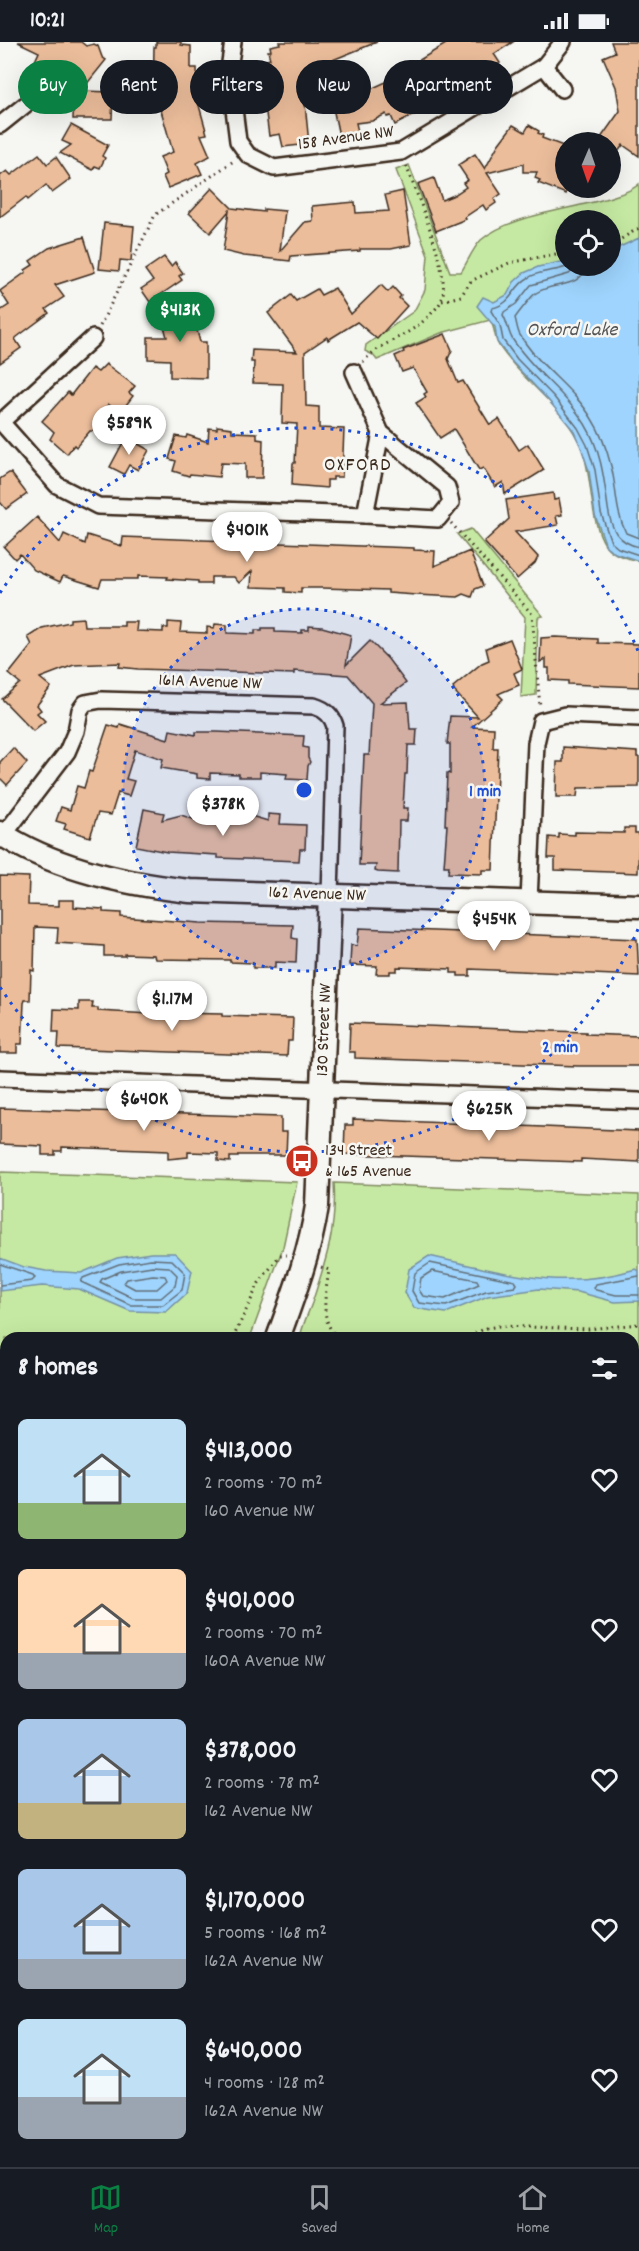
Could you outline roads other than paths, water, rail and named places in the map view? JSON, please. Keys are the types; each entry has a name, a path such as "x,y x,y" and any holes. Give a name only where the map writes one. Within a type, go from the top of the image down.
{"street":[{"name":"158 Avenue NW","path":"232,42 229,69 238,141 248,156 274,168 401,152 544,66 563,42"},
{"path":"544,66 562,89"},
{"path":"0,125 18,111"},
{"path":"93,338 0,422 57,485 98,506 438,519 451,503 447,488 381,433 354,372"},
{"path":"365,515 381,433"},
{"name":"161A Avenue NW","path":"1,836 67,752 76,732 80,710 85,703 101,700 314,706 321,708 331,716"},
{"path":"529,901 536,743 541,721 565,715 639,718"},
{"name":"130 Street NW","path":"280,1332 306,1262 317,1206 336,732 331,716"},
{"name":"162 Avenue NW","path":"1,836 71,866 159,888 190,891 639,906"},
{"path":"0,1078 639,1101"}],"water":[{"name":"Oxford Lake","path":"639,238 639,561 615,553 606,546 595,515 589,471 573,430 513,363 497,342 495,327 477,306 483,297 494,302 507,295 514,282 524,273 555,263 555,276 621,276 621,246"},
{"path":"151,1253 175,1253 192,1271 187,1293 166,1312 130,1311 79,1289 42,1286 0,1291 0,1258 24,1267 81,1273 117,1258"},
{"path":"429,1256 507,1273 557,1279 609,1276 636,1269 639,1271 639,1301 615,1302 578,1292 539,1289 488,1296 446,1313 414,1308 405,1293 409,1269"}],"place":[{"name":"134 Street & 165 Avenue","path":"302,1161"}],"district":[{"name":"OXFORD","path":"358,466"}]}
